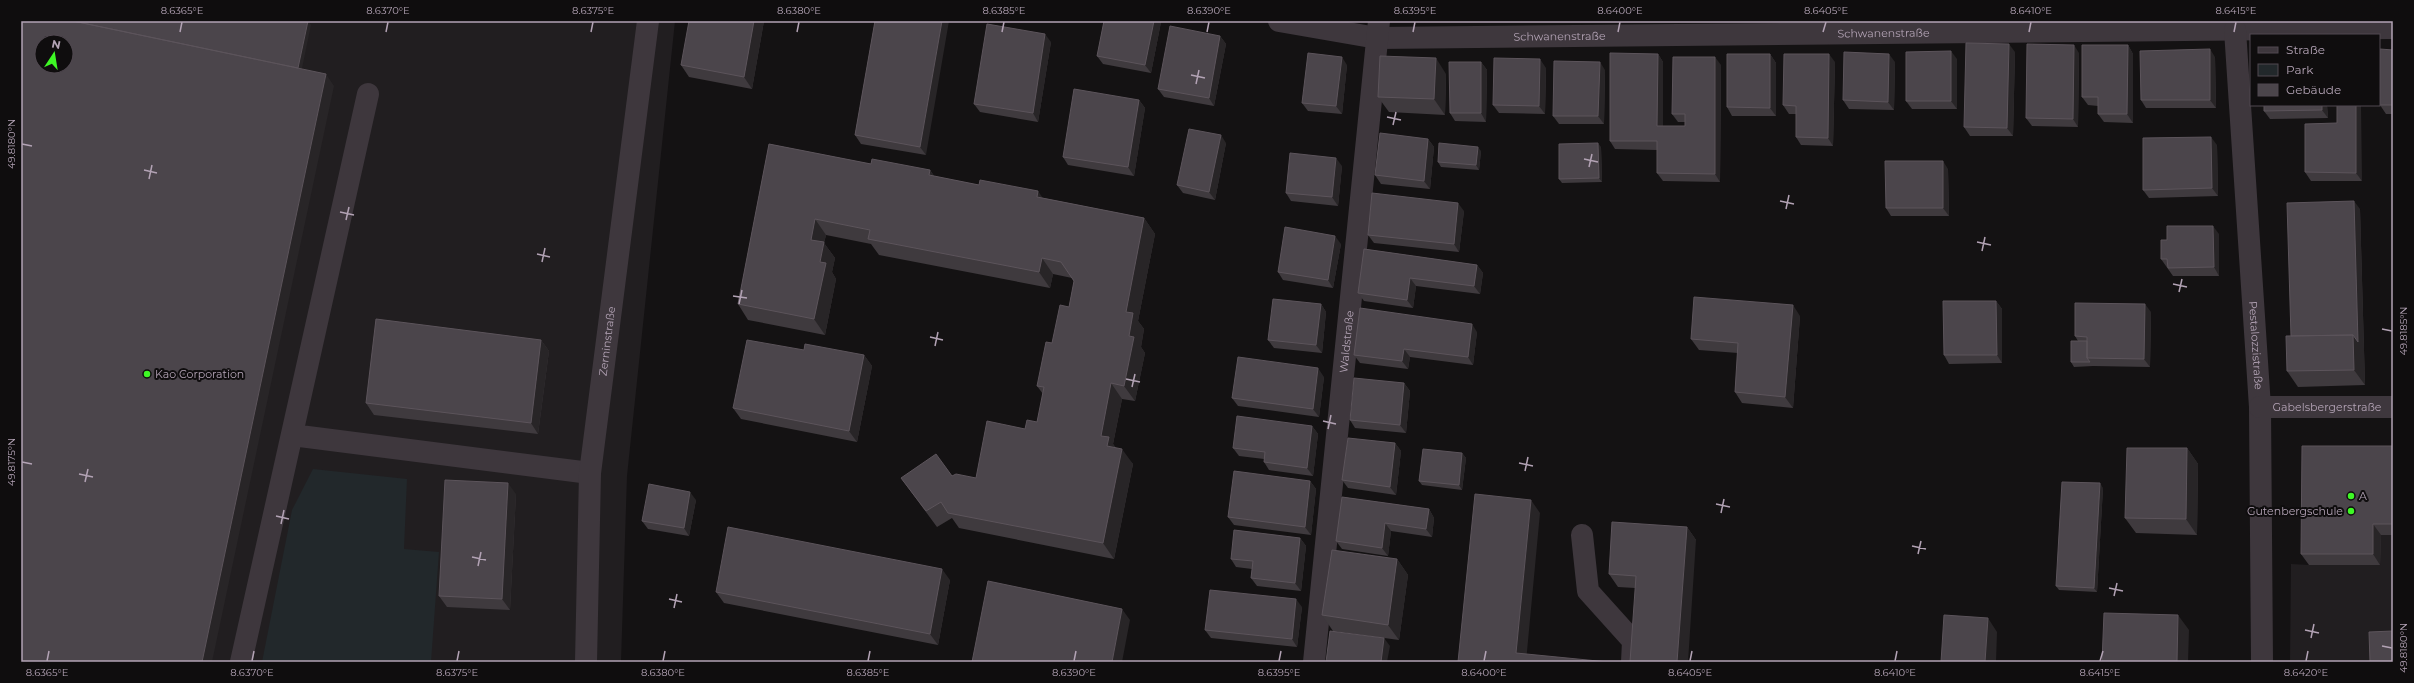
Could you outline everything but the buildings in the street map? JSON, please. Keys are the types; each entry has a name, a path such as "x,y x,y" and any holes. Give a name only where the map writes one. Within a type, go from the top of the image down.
{"street":[{"name":"Zerninstraße","path":"586,662 590,473 648,21"},
{"name":"Schwanenstraße","path":"1279,21 1378,29 2235,26 2393,28"},
{"name":"Pestalozzistraße","path":"2235,26 2260,407 2262,662"},
{"name":"Waldstraße","path":"1314,662 1378,29"},
{"path":"241,662 368,94"},
{"name":"Gabelsbergerstraße","path":"2260,407 2393,407"},
{"path":"292,435 590,473"},
{"path":"1582,535 1588,591 1633,641 1632,662"}],"shaded area":[{"path":"21,21 675,21 627,476 621,662 21,662"},
{"name":"Gutenbergschule","path":"2310,457 2393,458 2393,662 2290,662 2291,564 2309,565"}],"green space":[{"path":"313,469 407,479 404,549 439,552 431,662 262,662 292,510"}],"place":[{"name":"Kao Corporation","path":"147,374"},
{"name":"A","path":"2351,496"},
{"name":"Gutenbergschule","path":"2351,511"}]}
